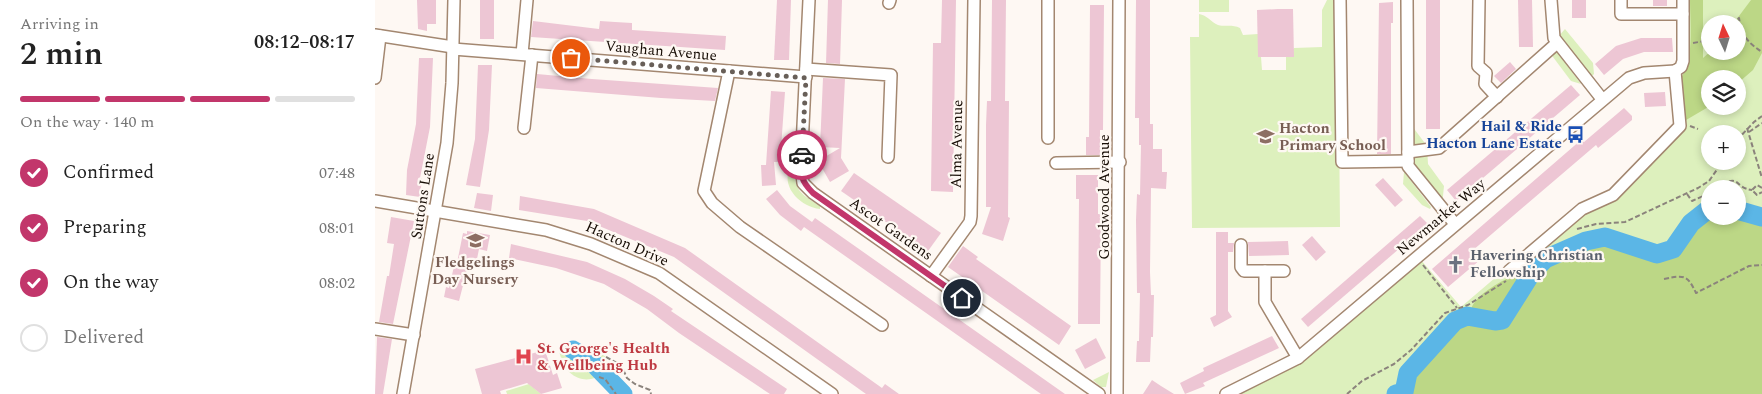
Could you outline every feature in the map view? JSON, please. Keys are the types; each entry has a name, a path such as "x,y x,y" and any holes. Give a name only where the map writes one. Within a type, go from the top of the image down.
{"street":[{"name":"Suttons Lane","path":"403,394 447,143 454,0"},
{"path":"524,128 527,0"},
{"path":"806,73 809,0"},
{"name":"Alma Avenue","path":"931,276 970,222 971,216 974,0"},
{"path":"1048,0 1048,138"},
{"name":"Goodwood Avenue","path":"1117,394 1120,162 1119,0"},
{"path":"1340,0 1342,162 1408,156 1439,148 1557,43"},
{"path":"1407,0 1408,156 1410,171 1455,224"},
{"path":"1479,0 1478,66 1486,73 1485,84 1497,97"},
{"path":"1551,0 1552,32 1557,43 1602,99"},
{"path":"1621,0 1621,14 1683,14"},
{"path":"1508,275 1583,209 1613,195 1680,126 1675,71 1681,68 1683,61 1683,0"},
{"name":"Vaughan Avenue","path":"377,36 453,48 729,71 891,75 888,157"},
{"path":"375,78 377,36"},
{"path":"729,71 704,191 712,203 739,227 882,325"},
{"name":"Newmarket Way","path":"1226,394 1298,358 1602,99 1635,74 1675,71"},
{"name":"Ascot Gardens","path":"806,73 801,177 803,183 813,193 1099,394"},
{"path":"1056,163 1120,162"},
{"name":"Hacton Drive","path":"375,201 568,236 642,264 676,284 832,394"},
{"path":"1241,245 1241,267 1244,271 1285,271"},
{"path":"1265,271 1265,302 1298,358"},
{"path":"375,328 414,335"}],"path":[{"path":"1746,41 1762,52"},
{"path":"1752,190 1755,186 1761,187 1762,180 1747,128 1762,116"},
{"path":"1749,132 1762,123"},
{"path":"1575,230 1596,224 1625,222 1687,194 1709,181 1717,170"},
{"path":"1746,187 1757,195 1762,192"},
{"path":"1687,194 1692,201 1701,196"},
{"path":"1419,254 1431,276 1458,308"},
{"path":"1664,279 1681,276 1690,280 1695,294 1749,266 1762,265"},
{"path":"1347,394 1362,381 1394,364 1411,350 1444,314 1468,305 1496,286 1508,275"},
{"path":"606,357 621,364 627,378 650,390 651,394"},
{"path":"599,377 605,379 616,394"}],"green space":[{"path":"1199,0 1229,0 1229,12 1199,12"},
{"name":"Hacton Primary School","path":"1327,0 1338,0 1340,227 1192,228 1190,37 1199,37 1199,14 1218,25 1240,28 1243,35 1258,34 1258,57 1261,57 1262,70 1286,70 1286,57 1294,48 1322,47 1322,10"},
{"path":"1690,0 1762,0 1762,394 1237,394 1291,367 1421,260 1461,307 1579,206 1600,198 1676,127 1679,80 1686,70 1689,58"},
{"path":"1690,0 1703,0 1701,60 1746,60 1746,15 1740,15 1751,0 1762,0 1762,53 1753,70 1746,76 1746,70 1701,70 1701,111 1681,123 1679,80 1684,73 1690,53"},
{"path":"1565,29 1593,63 1594,74 1591,77 1558,37"},
{"path":"1555,49 1581,84 1571,81 1550,53"},
{"path":"1412,126 1427,146 1428,164 1444,186 1442,206 1414,169"},
{"path":"789,170 794,171 796,184 801,192 820,206 820,209 807,205 795,196 788,184"},
{"path":"1404,172 1431,207 1430,209 1422,205 1403,184"},
{"path":"1746,212 1762,217 1762,394 1399,394 1408,373 1454,321 1449,316 1471,310 1473,304 1484,293 1498,283 1520,273 1531,274 1550,255 1590,241 1610,238 1617,239 1649,253 1660,253 1674,245 1701,214 1701,225 1746,225"},
{"path":"570,342 593,348 606,357 606,366 602,373 588,379 579,378 571,373 564,364 559,350 564,344"},
{"path":"1109,372 1106,387 1101,387 1093,380"},
{"path":"529,384 541,394 507,394 506,391"}],"building":[{"path":"417,0 436,0 436,24 427,24 427,31 418,29"},
{"path":"480,0 494,0 494,39 480,39"},
{"path":"777,0 791,0 789,60 774,60"},
{"path":"828,0 842,0 840,64 826,63"},
{"path":"942,0 956,0 953,192 931,191 933,43 941,43"},
{"path":"992,0 1006,0 1005,101 1009,101 1008,217 1010,218 1003,241 982,234 991,207 986,207 986,125 987,101 991,101"},
{"path":"1136,0 1150,0 1150,124 1153,124 1153,149 1162,149 1162,172 1167,172 1166,189 1151,188 1150,272 1151,295 1154,295 1153,337 1151,337 1150,362 1136,362 1137,341 1139,341 1140,293 1137,293 1136,220 1137,194 1140,195 1141,145 1139,145 1139,118 1135,118"},
{"path":"1426,0 1440,0 1440,129 1426,129"},
{"path":"1518,0 1532,0 1533,47 1519,47"},
{"path":"1572,0 1586,0 1586,18 1572,18"},
{"path":"1653,0 1667,0 1667,6 1653,6"},
{"path":"1393,2 1393,23 1391,23 1391,154 1377,154 1379,3"},
{"path":"1090,5 1104,5 1103,130 1100,130 1100,155 1086,155 1086,137 1089,137"},
{"path":"1293,9 1294,57 1258,57 1257,10"},
{"path":"533,21 599,29 600,21 632,23 632,30 726,36 725,50 531,37"},
{"path":"1641,38 1672,38 1673,52 1644,52 1623,59 1604,75 1595,64 1616,46"},
{"path":"419,58 433,58 430,127 420,178 422,178 420,197 406,195 407,170 416,124"},
{"path":"1510,62 1516,69 1501,83 1494,76"},
{"path":"478,65 492,65 489,130 480,187 466,185 475,139"},
{"path":"537,74 718,88 715,101 661,98 536,88"},
{"path":"823,78 845,79 841,158 849,171 830,182 818,161 840,148 820,147"},
{"path":"1571,85 1580,95 1456,201 1447,190"},
{"path":"771,91 785,92 780,162 774,162 776,185 762,186 761,165 766,165"},
{"path":"1665,92 1666,106 1645,107 1644,93"},
{"path":"1624,108 1632,116 1632,120 1598,148 1596,145 1472,251 1480,260 1448,287 1432,269 1582,139 1584,142"},
{"path":"854,173 941,233 928,251 841,191"},
{"path":"1076,175 1098,175 1098,214 1101,214 1100,324 1078,324 1079,199 1076,199"},
{"path":"1383,178 1403,200 1395,207 1375,185"},
{"path":"777,190 790,206 812,222 815,218 1065,394 1041,394 804,227 801,231 780,215 766,199"},
{"path":"477,193 493,195 491,211 474,208"},
{"path":"520,196 594,209 685,248 882,388 885,384 899,394 866,394 674,257 587,221 519,210"},
{"path":"1420,216 1428,224 1308,327 1301,319"},
{"path":"391,217 414,221 393,324 379,322 394,244 387,243"},
{"path":"467,231 490,235 487,251 479,249 476,264 469,262 459,301 444,297 446,287 449,288 455,262 457,263 463,233 467,234"},
{"path":"1216,232 1228,232 1228,243 1234,243 1233,252 1228,252 1228,311 1232,317 1214,327 1210,318 1216,315"},
{"path":"1312,236 1326,252 1316,261 1302,245"},
{"path":"1288,241 1289,255 1249,256 1248,242"},
{"path":"511,244 587,262 625,279 654,296 673,309 671,311 787,389 784,394 770,394 679,333 647,309 604,284 556,268 509,258"},
{"path":"963,246 978,257 976,259 1071,326 1059,345 948,267"},
{"path":"1272,336 1279,348 1203,383 1205,386 1185,394 1180,383 1204,371 1203,368"},
{"path":"377,337 392,339 383,394 375,394"},
{"path":"1096,338 1106,358 1085,369 1075,350"},
{"path":"545,350 553,375 557,373 562,388 541,394 527,383 500,391 501,394 482,394 475,369"},
{"path":"1152,380 1161,386 1174,394 1143,394"}],"waterway":[{"path":"1746,213 1762,217"},
{"path":"1396,394 1404,392 1408,373 1455,321 1467,316 1495,321 1502,320 1531,274 1545,259 1586,241 1605,237 1657,254 1673,249 1691,223 1701,215"},
{"path":"573,350 591,361 623,394"}],"way so far":[{"path":"571,58 806,78 802,155"}],"place":[{"name":"Hail & Ride Hacton Lane Estate","path":"1576,135"},
{"name":"Hacton Primary School","path":"1265,137"},
{"name":"Fledgelings Day Nursery","path":"475,241"},
{"name":"Havering Christian Fellowship","path":"1456,264"},
{"name":"St. George's Health & Wellbeing Hub","path":"523,357"}],"route":[{"path":"802,155 801,177 803,183 813,193 962,298"}]}
